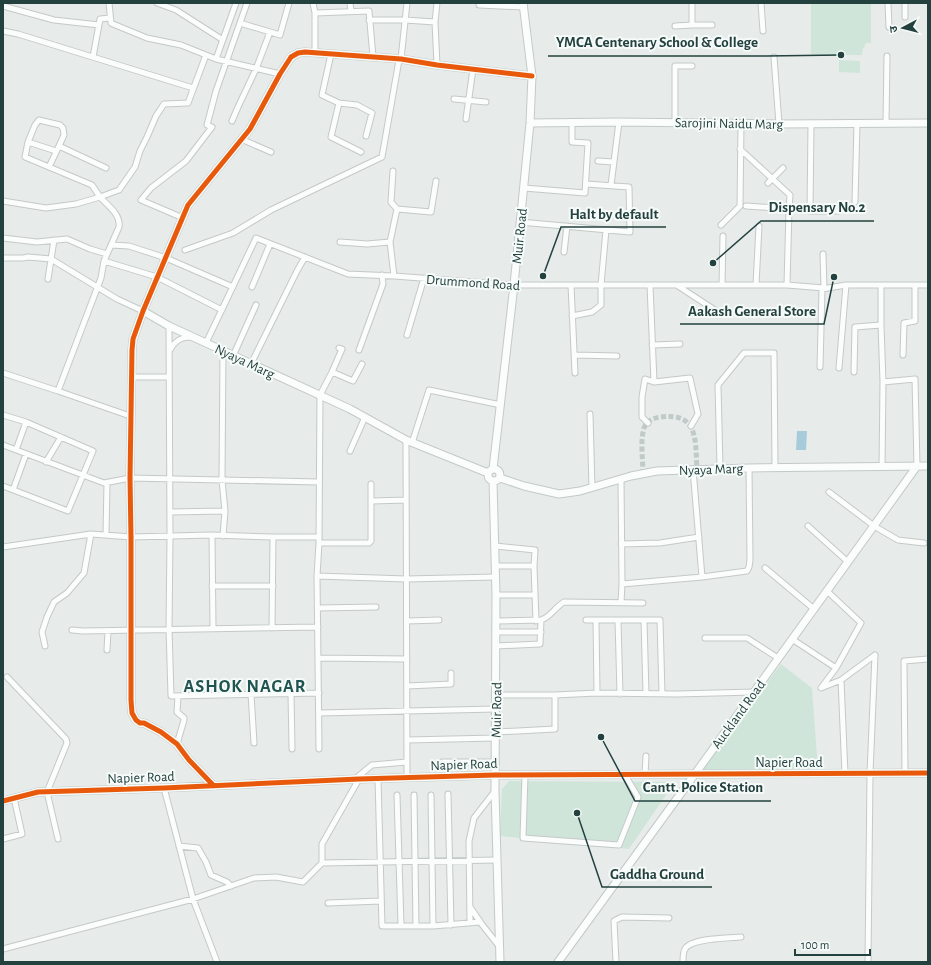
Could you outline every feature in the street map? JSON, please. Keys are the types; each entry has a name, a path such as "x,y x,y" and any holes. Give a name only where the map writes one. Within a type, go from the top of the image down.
{"street":[{"path":"109,3 110,18 113,24 147,38 181,45 216,59 280,74"},
{"path":"157,3 176,10 223,40"},
{"path":"216,59 236,3"},
{"path":"183,218 141,200 151,188 186,161 212,127 207,125 216,91 228,61 247,3"},
{"path":"240,23 280,34 289,3"},
{"path":"313,3 315,13 315,53"},
{"path":"350,3 351,11"},
{"path":"185,250 233,233 271,210 382,157 400,60 407,3"},
{"path":"437,3 437,65"},
{"path":"692,3 692,26"},
{"path":"761,3 762,31"},
{"path":"888,3 889,27"},
{"path":"905,3 905,16"},
{"path":"479,5 523,5"},
{"name":"Muir Road","path":"491,471 501,405 530,123 532,76 523,5"},
{"path":"3,6 54,20 99,25"},
{"path":"315,13 369,11 373,57"},
{"path":"93,57 100,19 110,18"},
{"path":"369,20 436,22"},
{"path":"675,26 712,25"},
{"path":"3,31 18,34 193,88"},
{"path":"232,121 256,69 270,32"},
{"path":"214,786 177,744 161,732 144,723 140,723 136,720 132,712 130,416 133,339 142,311 188,205 250,128 280,74 291,57 298,53 305,52 373,57 532,76"},
{"path":"3,201 46,208 76,204 119,190 135,167 140,151 148,137 156,116 164,104 188,103 206,54"},
{"path":"330,54 322,95 339,104 357,104 372,113 366,136"},
{"path":"886,123 887,56"},
{"path":"774,58 779,124"},
{"path":"675,123 675,66 692,66"},
{"path":"466,119 473,69"},
{"path":"454,99 486,102"},
{"path":"339,104 331,137 361,152"},
{"path":"49,167 64,134 64,128 60,125 39,120 35,125 28,142 25,157 92,185 100,197 118,216 120,222 104,261 101,278 58,391"},
{"path":"524,188 586,194 588,142 572,142 572,122"},
{"path":"611,185 619,122"},
{"name":"Sarojini Naidu Marg","path":"530,123 928,123"},
{"path":"855,202 857,123"},
{"path":"721,225 740,206 741,124"},
{"path":"811,124 810,211 838,210"},
{"path":"241,139 271,152"},
{"path":"28,142 56,151"},
{"path":"59,146 106,168"},
{"path":"740,148 790,195 788,285"},
{"path":"598,161 614,162"},
{"path":"768,183 783,168"},
{"path":"393,171 391,202 397,208 431,212 436,181"},
{"path":"520,222 630,232 629,187 586,184"},
{"path":"746,206 789,209"},
{"path":"394,276 390,242 397,208"},
{"path":"564,252 567,226"},
{"path":"756,285 759,226"},
{"path":"572,316 592,312 601,305 601,285 606,230"},
{"path":"722,285 723,236"},
{"path":"3,238 37,242 67,239 90,249 107,254"},
{"name":"Drummond Road","path":"206,343 256,238 348,274 382,275 514,285 788,285 823,288 846,285 928,285"},
{"path":"48,279 54,240"},
{"path":"340,242 367,244 390,242"},
{"path":"252,286 270,244"},
{"path":"111,245 129,246 166,258 233,287"},
{"path":"820,367 823,254"},
{"name":"Nyaya Marg","path":"3,258 28,257 51,259 117,299 169,326 320,395 409,441 491,471"},
{"path":"252,364 305,258"},
{"path":"104,261 157,277 222,310"},
{"path":"359,350 383,284 382,275"},
{"path":"407,335 424,278"},
{"path":"571,285 575,373"},
{"path":"650,285 654,382"},
{"path":"677,285 721,314"},
{"path":"839,368 846,285"},
{"path":"881,285 883,382 882,466"},
{"path":"903,355 904,323 915,322 915,285"},
{"path":"233,356 256,305"},
{"path":"854,372 855,327 882,325"},
{"path":"169,326 169,629 171,696 319,693"},
{"path":"169,353 177,340 193,337"},
{"path":"652,345 680,344"},
{"path":"319,750 317,576 320,540 320,395 342,349 339,348"},
{"path":"223,351 222,480 225,511 224,536"},
{"path":"720,468 718,385 744,353 774,353 775,468"},
{"path":"574,355 617,356"},
{"path":"332,372 353,381 362,364"},
{"path":"3,373 130,416"},
{"path":"132,377 169,377"},
{"path":"648,423 642,417 642,397 645,379 654,382 690,378 698,414 691,426"},
{"path":"883,382 915,380 917,466"},
{"path":"407,778 406,500 409,441 429,390 501,405"},
{"path":"590,414 592,488"},
{"path":"3,416 26,422 93,451 68,511 3,486"},
{"path":"350,451 365,417"},
{"path":"16,450 26,422"},
{"path":"46,462 61,437"},
{"path":"3,445 104,483 130,478 319,482"},
{"path":"13,490 26,454"},
{"name":"Auckland Road","path":"558,962 917,466"},
{"name":"Nyaya Marg","path":"497,480 559,494 580,491 657,471 720,468 928,466"},
{"path":"622,584 702,577 747,571 750,560 749,468"},
{"path":"693,469 702,577"},
{"path":"491,471 499,472 497,480 489,479 491,471"},
{"path":"621,602 622,479"},
{"name":"Muir Road","path":"497,480 495,546 495,790 500,962"},
{"path":"106,535 107,483"},
{"path":"3,547 91,534 131,537 212,535 369,543 371,541 371,484"},
{"path":"829,492 874,526 898,540 924,543"},
{"path":"372,501 406,500"},
{"path":"170,512 225,511"},
{"path":"808,526 848,562"},
{"path":"45,646 42,632 47,616 54,602 67,593 84,573 91,534"},
{"path":"212,535 212,628"},
{"path":"272,628 273,537"},
{"path":"621,544 660,543 699,537"},
{"path":"495,546 536,550 534,566 535,595 541,632 540,644 496,646"},
{"path":"496,566 534,566"},
{"path":"765,568 814,609"},
{"path":"317,576 406,579 496,577"},
{"path":"212,586 273,586"},
{"path":"827,591 861,623 836,668 821,688 841,680 875,655 870,774 868,962"},
{"path":"496,595 535,595"},
{"path":"496,621 539,620 547,618 557,606 564,602 643,603"},
{"path":"318,608 376,606"},
{"path":"407,621 439,620"},
{"path":"586,620 660,620 662,694"},
{"path":"596,620 596,694"},
{"path":"618,620 620,694"},
{"path":"644,620 646,694"},
{"path":"72,630 131,631 212,628 318,627"},
{"path":"107,650 108,631"},
{"path":"496,632 541,632"},
{"path":"705,638 747,638 778,658"},
{"path":"792,639 836,668"},
{"path":"318,658 407,659"},
{"path":"905,773 904,661 928,659"},
{"path":"407,686 451,684 451,673"},
{"path":"7,677 66,739 67,744 47,792 58,839"},
{"path":"841,680 845,774"},
{"path":"496,695 754,692"},
{"path":"291,693 292,749"},
{"path":"251,694 254,744"},
{"path":"407,740 496,735 555,729 555,695"},
{"path":"177,744 184,720 178,712 178,696"},
{"path":"319,713 496,709"},
{"path":"645,775 646,756"},
{"path":"322,863 322,844 356,780 372,765 407,762"},
{"path":"442,762 495,762"},
{"name":"Napier Road","path":"3,801 38,792 495,775 928,773"},
{"path":"525,775 523,838 619,845 638,797 625,775"},
{"path":"378,779 382,926 433,926 481,922"},
{"path":"164,788 193,899 217,962"},
{"path":"470,923 468,861 469,841 474,818 495,790"},
{"path":"448,794 451,925"},
{"path":"397,795 402,926"},
{"path":"414,795 416,926"},
{"path":"431,795 433,926"},
{"path":"3,839 22,834 14,798"},
{"path":"179,846 198,848 211,875 227,882 232,886"},
{"path":"3,949 193,899 254,878 276,877 303,882 322,863 497,860"},
{"path":"328,903 381,901"},
{"path":"470,906 500,946"},
{"path":"616,962 614,921 622,917 669,918"},
{"path":"683,962 684,950 690,944 699,941 741,937"}],"green space":[{"path":"811,3 871,3 871,43 866,43 863,48 862,55 811,55"},
{"path":"839,60 860,61 860,73 839,72"},
{"path":"781,664 812,688 818,769 702,770"},
{"path":"509,781 675,782 629,849 500,836 502,789"}],"water":[{"path":"797,431 807,431 806,450 796,450"}],"tunnel":[{"path":"643,474 642,444 644,428 651,420 661,417 682,419 689,424 695,439 697,469"}],"cycle path":[{"path":"214,786 189,760 177,744 161,732 136,720 132,713 131,700 130,478 133,339 143,311 188,205 250,129 280,74 291,57 298,53 305,52 401,59 437,65 532,76"},
{"path":"3,801 38,792 359,779 495,775 928,773"}],"place":[{"name":"YMCA Centenary School & College","path":"841,55"},
{"name":"Dispensary No.2","path":"713,263"},
{"name":"Halt by default","path":"543,276"},
{"name":"Aakash General Store","path":"834,277"},
{"name":"Cantt. Police Station","path":"601,737"},
{"name":"Gaddha Ground","path":"577,813"}],"district":[{"name":"ASHOK NAGAR","path":"245,686"}]}
